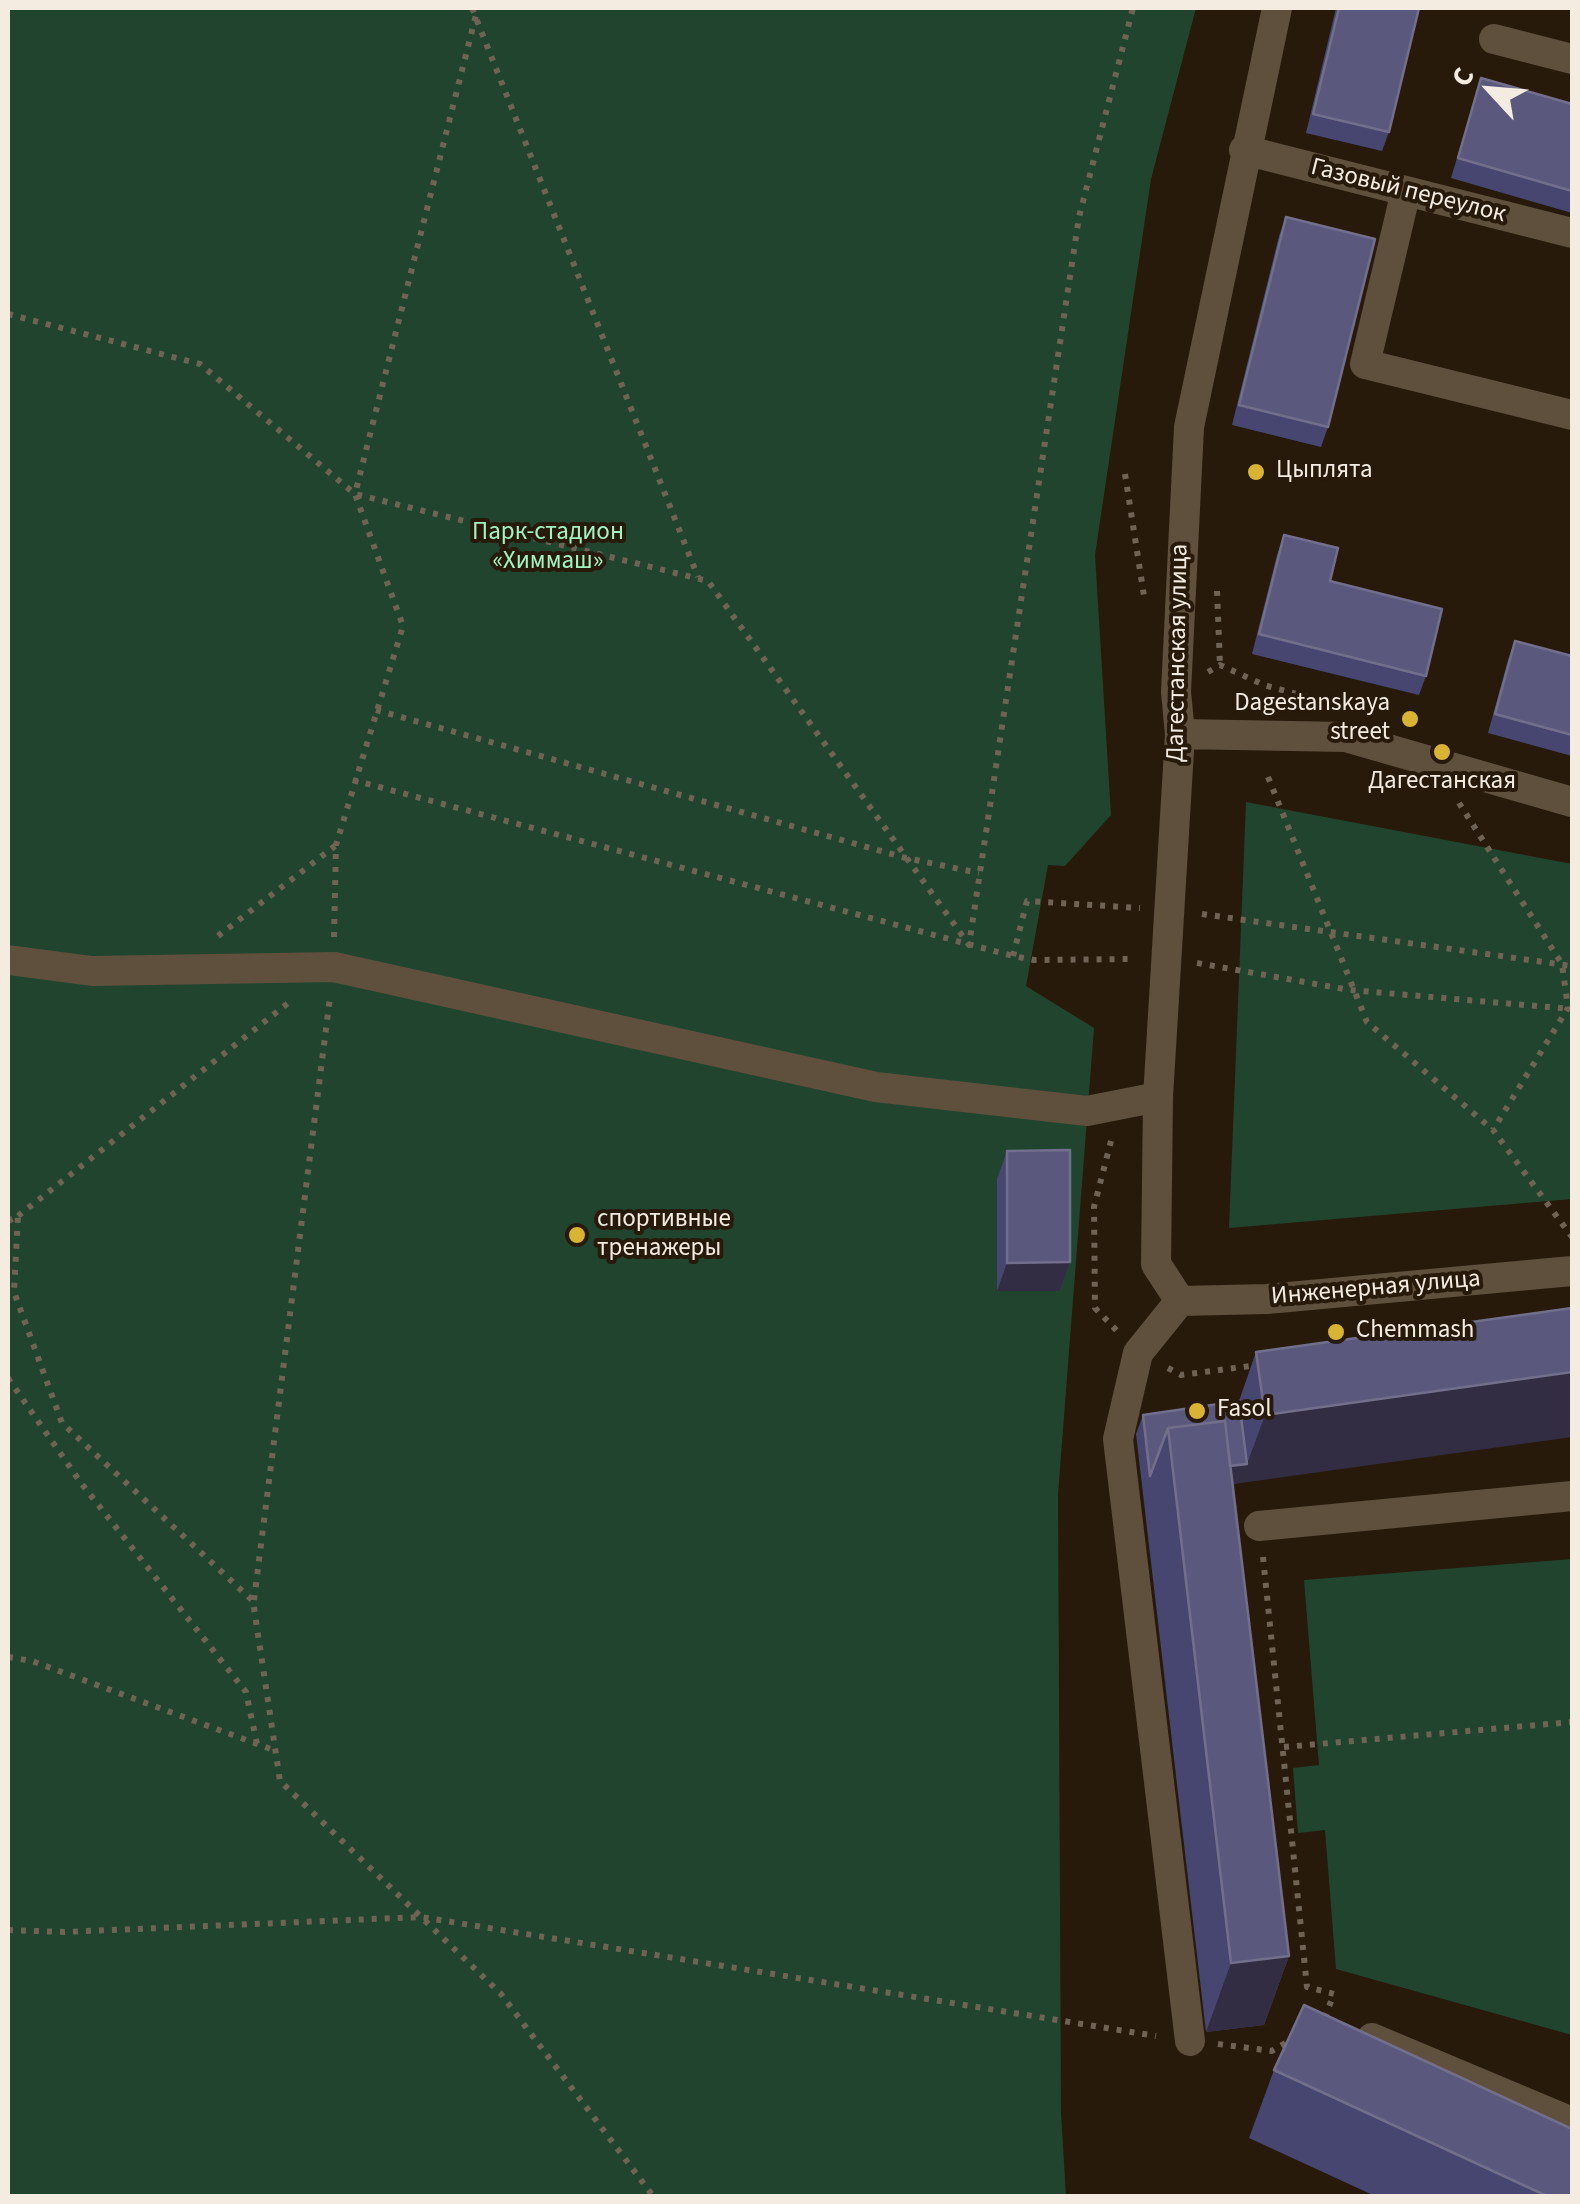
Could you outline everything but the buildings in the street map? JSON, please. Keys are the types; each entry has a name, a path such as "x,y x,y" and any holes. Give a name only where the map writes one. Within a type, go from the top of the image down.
{"street":[{"name":"Дагестанская улица","path":"1180,1301 1156,1264 1158,1097 1172,910 1180,734 1176,692 1189,427 1244,150 1277,8"},
{"path":"1494,39 1572,59"},
{"name":"Газовый переулок","path":"1244,150 1572,233"},
{"path":"1406,191 1365,364 1572,415"},
{"path":"1180,734 1346,737 1572,802"},
{"path":"8,960 92,971 334,967 876,1087 1087,1111 1158,1097"},
{"name":"Инженерная улица","path":"1180,1301 1268,1299 1572,1271"},
{"path":"1180,1301 1138,1352 1118,1440 1190,2041"},
{"path":"1259,1526 1572,1496"},
{"path":"1344,2026 1572,2122"}],"path":[{"path":"969,945 1078,217 1132,8"},
{"path":"474,11 355,494 403,626 336,845 334,967 254,1601 280,1781 500,1994 653,2196"},
{"path":"474,11 698,578"},
{"path":"8,314 200,364 355,494 708,581 969,945"},
{"path":"1125,474 1142,565 1144,602"},
{"path":"376,710 906,858 979,873"},
{"path":"1450,766 1460,807 1562,964 1570,1008 1493,1130"},
{"path":"1268,778 1350,990 1367,1022 1493,1130 1572,1237"},
{"path":"353,780 1034,960 1168,958 1350,990 1570,1008"},
{"path":"201,940 220,935 336,845"},
{"path":"1136,925 1138,888"},
{"path":"1013,956 1027,901 1172,910 1572,966"},
{"path":"1134,977 1136,942"},
{"path":"8,1221 334,967"},
{"path":"1120,1104 1094,1207 1095,1308 1138,1352 1181,1375 1259,1364"},
{"path":"18,1216 14,1292 62,1422 254,1601"},
{"path":"8,1378 81,1483 246,1692 257,1744"},
{"path":"1259,1526 1307,1988 1334,1994 1326,2018 1312,2026"},
{"path":"8,1657 32,1662 276,1750"},
{"path":"1284,1747 1572,1722"},
{"path":"8,1930 64,1932 421,1917 1190,2041 1272,2051 1299,2034"}],"green space":[{"name":"Парк-стадион «Химмаш»","path":"8,8 1196,8 1151,179 1095,555 1111,815 1065,866 1048,865 1026,986 1094,1028 1058,1494 1061,2113 1066,2196 8,2196"},
{"path":"1246,802 1572,864 1572,1199 1229,1228"},
{"path":"1572,1559 1572,2035 1336,1969 1325,1830 1298,1833 1293,1768 1319,1765 1304,1580"}],"place":[{"name":"Цыплята","path":"1256,472"},
{"name":"Dagestanskaya street","path":"1410,719"},
{"name":"Дагестанская","path":"1442,752"},
{"name":"спортивные тренажеры","path":"577,1235"},
{"name":"Chemmash","path":"1336,1332"},
{"name":"Fasol","path":"1197,1411"}]}
